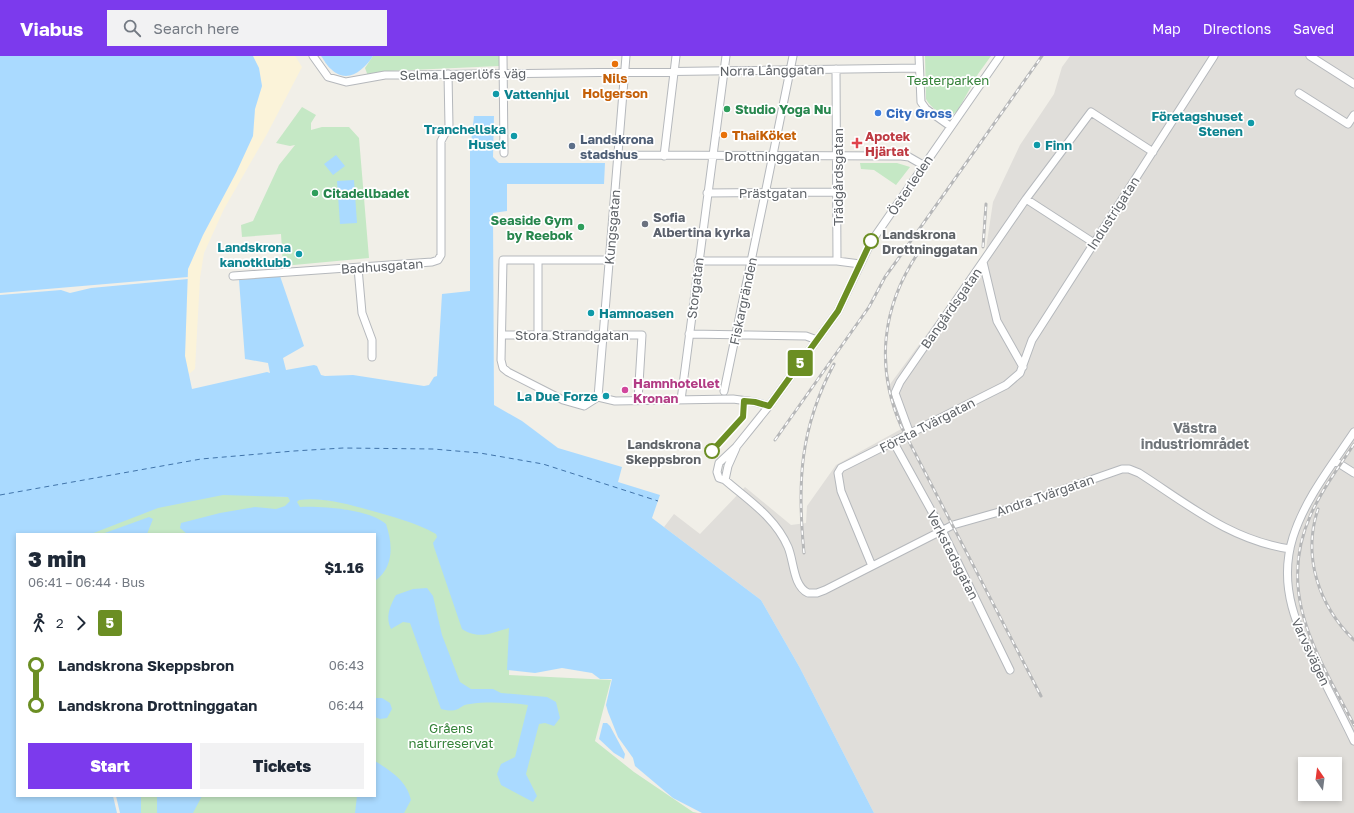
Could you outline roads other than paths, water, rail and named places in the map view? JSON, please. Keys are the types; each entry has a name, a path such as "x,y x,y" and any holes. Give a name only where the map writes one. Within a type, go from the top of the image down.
{"street":[{"name":"Selma Lagerlöfs väg","path":"313,56 328,77 346,82 385,76 625,72"},
{"path":"503,56 504,153"},
{"name":"Kungsgatan","path":"598,397 626,56"},
{"path":"664,156 676,56"},
{"name":"Storgatan","path":"681,400 726,56"},
{"name":"Fiskargränden","path":"724,391 793,56"},
{"path":"919,56 921,102 926,109 950,126"},
{"name":"Österleden","path":"736,446 769,406 838,311 871,242 1000,56"},
{"name":"Industrigatan","path":"1022,370 1032,340 1214,56"},
{"path":"1312,57 1354,84"},
{"name":"Norra Långgatan","path":"625,72 919,68"},
{"name":"Trädgårdsgatan","path":"836,69 838,156 837,261"},
{"name":"Badhusgatan","path":"233,276 358,268 432,262 438,260 441,255 440,141 449,126 448,74"},
{"path":"1299,93 1348,124 1354,115"},
{"name":"Bangårdsgatan","path":"910,434 895,393 900,382 1026,199 1091,112 1153,152"},
{"name":"Drottninggatan","path":"618,155 901,156 909,157 923,165"},
{"name":"Prästgatan","path":"707,193 765,194 838,192"},
{"path":"1026,199 1094,243"},
{"path":"609,260 503,260 501,360 503,368 508,372 575,405 584,406 598,397 615,401 733,399 755,402 769,406"},
{"path":"538,260 538,335"},
{"path":"698,261 837,261 860,264"},
{"path":"983,262 997,321 1022,370"},
{"path":"358,268 362,313 372,340 372,357"},
{"path":"689,334 736,333 806,336 817,340"},
{"name":"Stora Strandgatan","path":"502,335 642,336 638,400"},
{"name":"Första Tvärgatan","path":"872,566 841,491 838,477 841,468 1006,385 1022,370"},
{"name":"Varvsvägen","path":"1354,432 1305,510 1290,549 1289,595 1298,629 1354,741"},
{"name":"Verkstadsgatan","path":"894,442 942,530 1010,670"},
{"path":"736,446 728,466 725,480 718,475 717,466 736,446"},
{"path":"1335,461 1354,472"},
{"name":"Andra Tvärgatan","path":"725,480 769,518 787,545 799,585 808,593 817,593 942,530 1115,471 1129,469 1139,473 1226,529 1262,544 1290,549"}],"water":[{"path":"0,56 253,56 259,68 262,86 255,109 253,136 236,173 203,235 188,269 185,356 192,389 267,372 270,373 268,363 245,359 239,280 280,276 304,346 283,358 286,370 314,365 317,366 321,375 325,376 353,375 424,386 429,385 434,377 437,376 442,294 470,291 470,152 474,116 494,116 493,157 499,163 605,163 604,184 507,184 507,211 493,213 494,405 522,421 558,448 622,467 618,482 660,495 652,518 761,600 800,668 874,813 702,813 673,798 635,766 633,758 618,737 606,705 612,679 600,679 592,673 562,668 535,673 507,670 509,628 480,635 462,629 434,547 433,543 437,537 436,534 404,520 352,505 317,499 299,500 297,502 300,507 332,508 357,512 378,519 386,524 391,548 389,562 386,569 376,580 376,533 186,533 180,528 181,523 220,513 255,507 276,509 285,506 290,501 288,497 223,495 158,508 94,533 16,533 16,797 113,797 117,813 0,813"},
{"path":"321,56 373,56 365,66 355,74 343,76 337,74 330,68"},
{"path":"336,155 345,166 333,175 324,164"},
{"path":"354,180 357,223 340,224 337,181"},
{"path":"149,517 153,519 147,533 105,533"},
{"path":"427,588 433,596 442,635 460,682 471,689 493,689 501,693 547,697 556,702 560,718 554,726 545,723 539,724 526,774 537,796 533,802 501,785 497,774 501,764 515,757 528,705 477,703 463,706 456,710 441,709 410,623 403,622 391,629 389,625 388,616 390,607 396,595 413,589"},
{"path":"376,698 382,698 390,703 392,709 387,718 380,719 376,717"},
{"path":"603,723 607,723 610,726 625,754 624,759 614,753 599,739"},
{"path":"376,762 398,777 409,793 411,800 404,813 355,813 357,797 376,797"},
{"path":"116,797 141,797 141,813 120,813"},
{"path":"157,797 201,797 193,813 157,813"}],"railway":[{"path":"775,440 869,307 885,277 1042,56"},
{"path":"983,247 986,204"},
{"path":"918,253 896,294 886,337 885,359 893,404 901,426 1041,696"},
{"path":"804,553 801,503 801,479 804,456 814,411 834,364"},
{"path":"1354,444 1325,487 1315,505 1301,543 1297,571 1299,597 1315,649 1354,725"},
{"path":"1318,509 1312,545 1313,563 1317,580 1331,612 1354,640"}],"place":[{"name":"Nils Holgerson","path":"615,64"},
{"name":"Vattenhjul","path":"496,94"},
{"name":"Studio Yoga Nu","path":"727,109"},
{"name":"City Gross","path":"878,113"},
{"name":"Företagshuset Stenen","path":"1251,123"},
{"name":"ThaiKöket","path":"724,135"},
{"name":"Tranchellska Huset","path":"514,136"},
{"name":"Apotek Hjärtat","path":"857,143"},
{"name":"Finn","path":"1037,145"},
{"name":"Landskrona stadshus","path":"572,146"},
{"name":"Citadellbadet","path":"315,193"},
{"name":"Sofia Albertina kyrka","path":"645,224"},
{"name":"Seaside Gym by Reebok","path":"581,227"},
{"name":"Landskrona Drottninggatan","path":"871,241"},
{"name":"Landskrona kanotklubb","path":"299,254"},
{"name":"Hamnoasen","path":"591,313"},
{"name":"Hamnhotellet Kronan","path":"625,390"},
{"name":"La Due Forze","path":"606,396"},
{"name":"Landskrona Skeppsbron","path":"712,451"}],"district":[{"name":"Västra industriområdet","path":"1195,436"}],"park label":[{"name":"Teaterparken","path":"948,80"},
{"name":"Gråens naturreservat","path":"451,736"}]}
